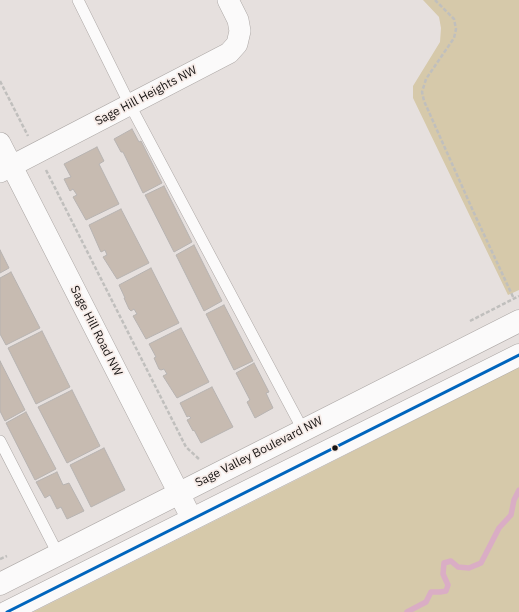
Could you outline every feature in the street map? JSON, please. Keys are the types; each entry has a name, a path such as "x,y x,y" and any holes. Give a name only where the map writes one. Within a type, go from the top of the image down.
{"street":[{"name":"Sage Hill Heights NW","path":"6,169 229,53 237,44 240,31 238,20 228,0"},
{"name":"Sage Hill Road NW","path":"0,143 6,169 192,519"},
{"name":"Sage Valley Boulevard NW","path":"0,584 519,321"},
{"path":"7,612 519,355"}],"lane":[{"path":"78,0 130,105 303,430"},
{"path":"0,441 58,554"}],"path":[{"path":"435,0 454,19 456,29 454,38 426,79 422,92 424,101 514,299"},
{"path":"0,81 186,447 200,460"}],"shaded area":[{"path":"423,0 519,0 519,290 508,295 413,98 413,86 440,42 441,28 439,17"},
{"path":"519,367 519,612 33,612 300,478"}],"building":[{"path":"132,129 139,142 141,141 162,183 143,193 123,152 121,152 114,139"},
{"path":"97,147 104,161 99,164 119,204 86,220 73,197 77,195 73,189 70,191 64,179 71,177 64,164"},
{"path":"164,186 192,242 174,252 145,195"},
{"path":"121,209 149,263 117,279 103,257 107,255 105,250 101,252 89,225"},
{"path":"194,245 222,301 204,311 176,255"},
{"path":"0,250 9,268 0,273"},
{"path":"151,268 179,323 146,339 133,316 137,314 134,309 131,311 129,309 119,285"},
{"path":"11,272 40,328 6,345 0,334 0,278"},
{"path":"224,305 253,361 234,370 206,314"},
{"path":"181,328 209,382 177,398 163,376 167,374 164,369 159,369 154,358 156,357 149,344"},
{"path":"42,331 70,387 36,404 8,348"},
{"path":"0,361 25,410 5,421 0,411"},
{"path":"254,363 269,392 266,393 273,408 255,418 247,402 250,400 236,373"},
{"path":"212,387 233,427 201,443 187,420 191,418 189,416 187,417 180,403"},
{"path":"72,390 100,446 67,463 38,407"},
{"path":"26,412 56,469 35,480 6,423"},
{"path":"104,448 125,490 91,507 70,465"},
{"path":"57,472 63,485 69,483 84,511 67,519 61,507 57,509 50,495 45,498 36,482"}],"waterway":[{"path":"407,612 426,602 431,592 446,591 448,585 443,574 444,563 451,561 458,567 469,568 481,563 499,528 511,515 514,500 519,490"}],"transit line":[{"path":"7,612 519,355"}]}
